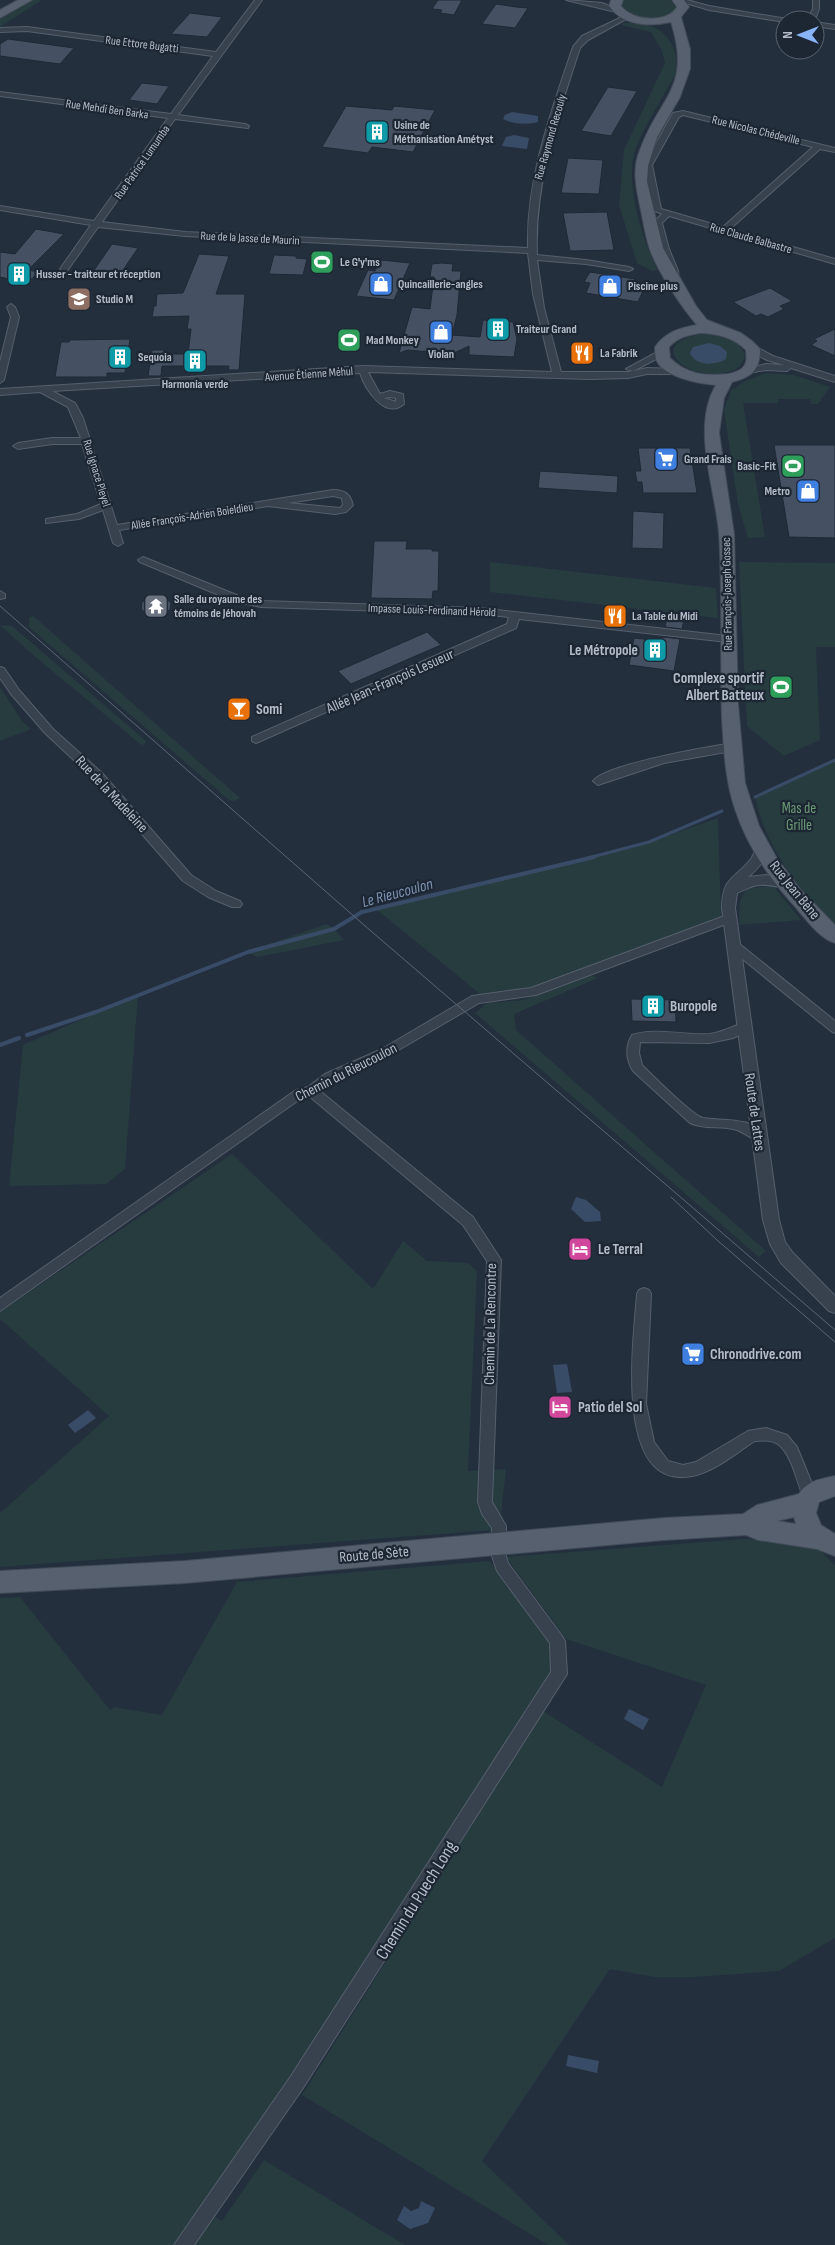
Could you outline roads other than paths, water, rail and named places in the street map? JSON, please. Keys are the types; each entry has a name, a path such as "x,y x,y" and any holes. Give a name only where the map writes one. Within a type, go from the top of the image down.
{"main road":[{"path":"0,11 18,0"},
{"path":"0,15 26,0"},
{"path":"650,21 679,7 685,63 682,78 646,148 640,171 646,209 656,248 675,285 702,323 737,336 753,349 753,363 746,372 728,378 704,380 683,375"},
{"path":"620,9 650,21 670,32 683,50"},
{"path":"675,285 681,320 680,333"},
{"path":"661,353 666,341 680,333 701,329 717,330"},
{"name":"Rue François-Joseph Gossec","path":"661,353 668,365 702,391 706,420 712,433 726,533 732,748 737,785"},
{"name":"Rue François-Joseph Gossec","path":"712,433 714,403 718,391 728,378"},
{"name":"Rue Jean Bène","path":"737,785 744,810 762,848 785,883 835,936"},
{"path":"818,1493 804,1512 806,1522 827,1541"},
{"name":"Route de Sète","path":"748,1524 757,1516 818,1493"},
{"name":"Route de Sète","path":"0,1582 185,1572 664,1529 748,1524 758,1529 827,1541"}],"street":[{"path":"218,54 259,0"},
{"path":"571,0 620,9"},
{"path":"589,0 602,0"},
{"path":"679,7 709,8 775,18"},
{"name":"Rue Raymond Recouly","path":"557,375 540,313 532,254 534,207 540,165 576,47 620,9"},
{"name":"Rue Ettore Bugatti","path":"0,30 27,28 218,54"},
{"name":"Rue Patrice Lumumba","path":"64,269 218,54"},
{"name":"Rue Mehdi Ben Barka","path":"0,94 172,118 245,126"},
{"name":"Rue Nicolas Chédeville","path":"667,214 657,210 648,165 676,115 690,113 835,150"},
{"path":"724,230 818,146"},
{"name":"Rue de la Jasse de Maurin","path":"0,208 98,224 185,234 260,240 532,254 629,269"},
{"path":"667,214 658,222 663,244 674,271 675,285"},
{"name":"Rue Claude Balbastre","path":"667,214 835,262"},
{"path":"0,380 15,317 10,307"},
{"path":"753,349 770,358 821,375"},
{"name":"Avenue Étienne Méhul","path":"618,375 661,353"},
{"path":"746,372 774,367 835,379"},
{"path":"363,370 379,397"},
{"name":"Avenue Étienne Méhul","path":"0,392 363,370 557,375 618,375 647,371 683,375"},
{"path":"42,390 72,405 75,398 84,388"},
{"name":"Rue Ignace Pleyel","path":"72,405 87,441 118,543"},
{"path":"18,446 52,442 87,441"},
{"name":"Allée François-Adrien Boieldieu","path":"114,528 340,492 346,498 348,505 343,510 334,512 271,504"},
{"path":"49,521 79,516 106,505"},
{"name":"Impasse Louis-Ferdinand Hérold","path":"143,560 236,599 261,604 480,611 728,639"},
{"name":"Allée Jean-François Lesueur","path":"256,739 512,626 514,614"},
{"name":"Rue de la Madeleine","path":"0,670 15,692 49,731 98,776 187,878 212,894 236,904"},
{"path":"598,781 646,763 732,748"},
{"path":"730,894 733,884 753,867 761,856 762,848"},
{"path":"730,894 743,882 772,880 785,883"},
{"name":"Route de Lattes","path":"730,894 730,918 743,1028 770,1220 778,1244 787,1258 835,1306"},
{"name":"Chemin du Rieucoulon","path":"0,1305 300,1093 311,1091 329,1077 386,1052 476,999 532,992 730,918"},
{"path":"734,945 835,1028"},
{"path":"743,1028 732,1036 716,1038 644,1036 636,1038 633,1042 635,1064 637,1068 694,1120 701,1123 738,1125 758,1135"},
{"name":"Chemin de La Rencontre","path":"311,1091 468,1221 494,1260 485,1502 487,1509 499,1526 498,1544"},
{"path":"644,1294 639,1404 647,1444 664,1466 683,1471 699,1468 753,1435 766,1434 782,1439 792,1451 802,1471 818,1493"},
{"name":"Chemin du Puech Long","path":"183,2245 351,2000 559,1674 558,1641 502,1566 498,1553 498,1544"}],"water":[{"path":"512,112 538,116 538,122 520,124 503,119 505,115"},
{"path":"514,135 529,138 527,149 502,146 506,137"},
{"path":"709,343 720,346 727,352 726,359 706,364 696,360 690,353 693,347"},
{"path":"576,1197 586,1200 600,1212 601,1221 585,1222 571,1209"},
{"path":"567,1364 572,1392 557,1393 553,1365"},
{"path":"88,1410 96,1418 75,1433 68,1425"},
{"path":"629,1709 649,1719 643,1730 624,1719"},
{"path":"568,2055 599,2061 597,2073 566,2066"},
{"path":"421,2201 435,2208 428,2223 410,2229 397,2220 404,2206 411,2211 419,2208"}],"waterway":[{"name":"Le Rieucoulon","path":"755,797 835,760"},
{"name":"Le Rieucoulon","path":"588,858 649,842 722,811"},
{"name":"Le Rieucoulon","path":"27,1035 96,1012 248,952 334,929 362,912 594,857"},
{"name":"Le Rieucoulon","path":"0,1045 19,1038"}],"tram line":[{"path":"0,606 364,925 835,1330"},
{"path":"671,1197 717,1240 835,1342"}],"place":[{"name":"Usine de Méthanisation Amétyst","path":"377,132"},
{"name":"Le G'y'ms","path":"322,262"},
{"name":"Husser - traiteur et réception","path":"19,274"},
{"name":"Quincaillerie-angles","path":"381,284"},
{"name":"Piscine plus","path":"610,286"},
{"name":"Studio M","path":"79,299"},
{"name":"Traiteur Grand","path":"498,329"},
{"name":"Violan","path":"441,332"},
{"name":"Mad Monkey","path":"349,340"},
{"name":"La Fabrik","path":"582,353"},
{"name":"Sequoia","path":"120,357"},
{"name":"Harmonia verde","path":"195,361"},
{"name":"Grand Frais","path":"666,459"},
{"name":"Basic-Fit","path":"793,466"},
{"name":"Metro","path":"808,491"},
{"name":"Salle du royaume des témoins de Jéhovah","path":"156,606"},
{"name":"La Table du Midi","path":"615,616"},
{"name":"Le Métropole","path":"655,650"},
{"name":"Complexe sportif Albert Batteux","path":"781,687"},
{"name":"Somi","path":"239,709"},
{"name":"Buropole","path":"653,1006"},
{"name":"Le Terral","path":"580,1249"},
{"name":"Chronodrive.com","path":"693,1354"},
{"name":"Patio del Sol","path":"560,1407"}],"park label":[{"name":"Mas de Grille","path":"799,816"}]}
